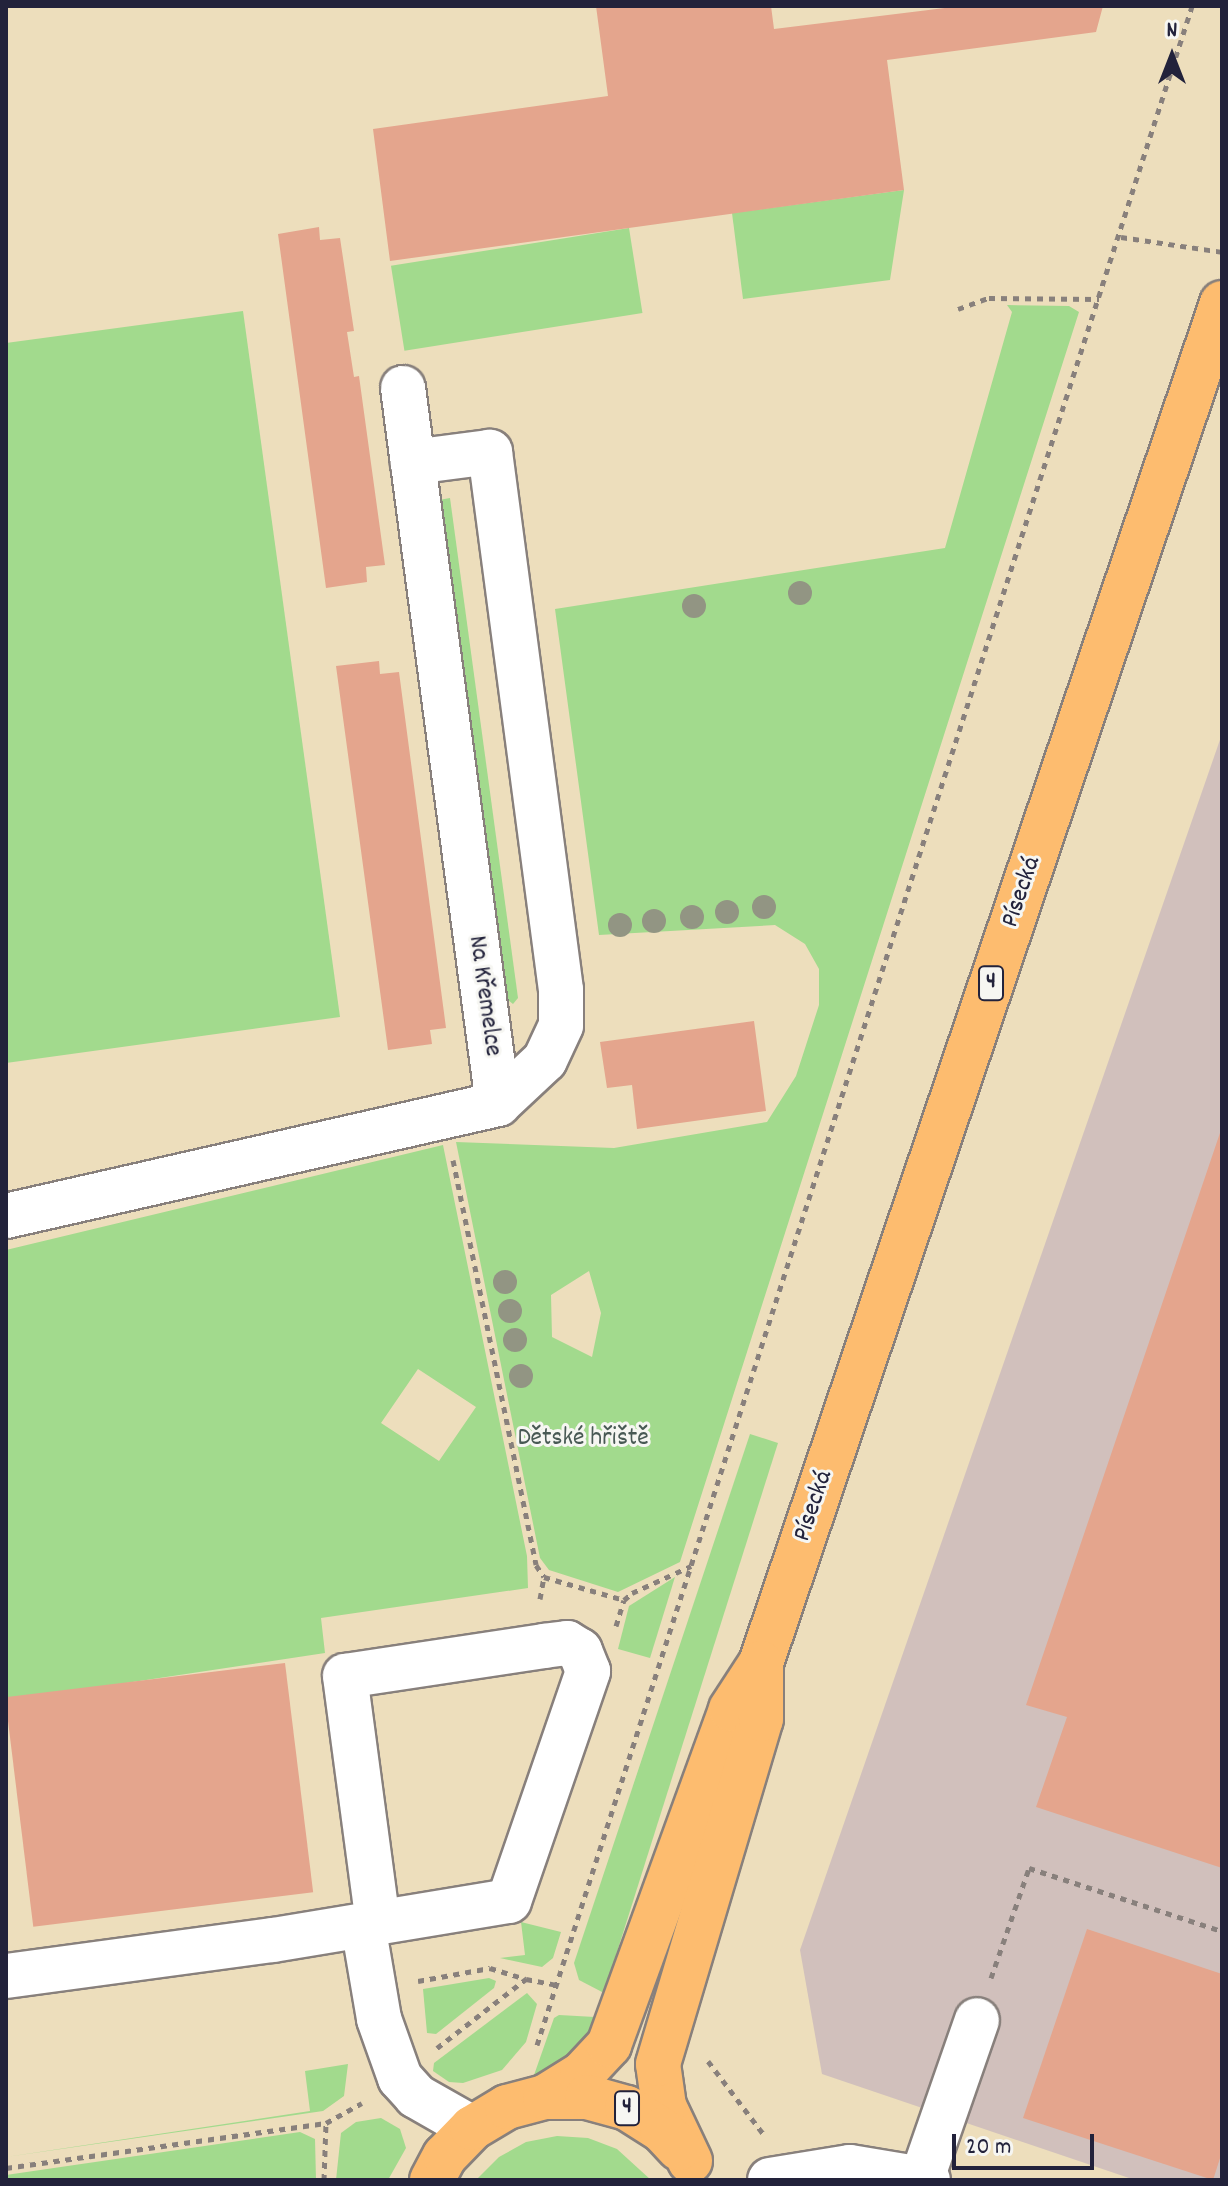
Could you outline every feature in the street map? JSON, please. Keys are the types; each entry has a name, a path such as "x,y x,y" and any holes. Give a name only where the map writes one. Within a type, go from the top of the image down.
{"main road":[{"name":"Písecká","path":"545,2097 582,2074 609,2045 731,1709 761,1663 1222,303"},
{"name":"Písecká","path":"695,2170 664,2106 658,2064 761,1719 761,1663"},
{"name":"4","path":"432,2180 445,2156 472,2128 507,2107 545,2097 587,2097 627,2108 662,2130 695,2170"}],"street":[{"name":"Na Křemelce","path":"403,388 498,1104"},
{"path":"6,1216 498,1104 545,1060 561,1025 560,979 490,452 413,462"},
{"path":"6,1976 371,1924 509,1901 588,1671 580,1651 567,1643 345,1676 371,1924 379,2019 400,2078 416,2096 472,2128"},
{"path":"769,2160 850,2167 925,2179 977,2020"}],"path":[{"path":"411,1982 490,1968 556,1985 1121,237 1192,6"},
{"path":"1121,237 1222,252"},
{"path":"958,309 989,298 1099,299"},
{"path":"444,1116 536,1565 544,1577 624,1600 692,1565"},
{"path":"588,1671 607,1653 624,1600"},
{"path":"977,2020 1029,1868 1222,1931"},
{"path":"400,2078 526,1979"},
{"path":"704,2055 769,2160"},
{"path":"6,2168 326,2123"}],"shaded area":[{"path":"1222,734 1222,2180 1135,2180 822,2074 800,1950"}],"green space":[{"path":"904,190 890,280 743,299 732,213"},
{"path":"629,228 642,313 404,351 391,266"},
{"name":"Dětské hřiště","path":"1007,305 1069,306 1079,312 680,1562 618,1592 549,1570 540,1558 456,1142 614,1148 767,1122 796,1076 819,1005 819,969 805,944 775,925 599,935 555,609 945,548 1012,312","holes":["589,1271 601,1313 592,1357 552,1337 551,1295"]},
{"path":"243,311 340,1017 6,1063 6,343"},
{"path":"450,498 518,998 513,1004 508,1000 439,500"},
{"path":"443,1145 527,1556 528,1588 321,1618 325,1653 6,1701 6,1250","holes":["418,1369 476,1407 439,1461 381,1423"]},
{"path":"750,1434 778,1443 604,1993 579,1980 574,1963"},
{"path":"675,1577 650,1658 618,1649 629,1606"},
{"path":"521,1922 561,1932 553,1958 542,1967 500,1958 525,1955"},
{"path":"489,1978 496,1981 494,1988 436,2034 427,2033 423,1989"},
{"path":"527,1993 537,2004 526,2042 502,2070 463,2083 449,2082 433,2071 434,2063"},
{"path":"559,2015 595,2017 584,2042 559,2066 533,2078 554,2018"},
{"path":"348,2064 344,2096 323,2111 6,2157 310,2111 305,2071"},
{"path":"381,2118 400,2129 406,2148 388,2180 336,2180 341,2133 356,2122"},
{"path":"300,2132 315,2139 316,2180 6,2180 6,2175"},
{"path":"557,2136 588,2138 617,2149 651,2180 476,2180 499,2157 526,2142"}],"building":[{"path":"596,6 771,6 774,29 961,6 1103,6 1096,32 887,60 904,190 390,261 373,129 608,96"},
{"path":"319,227 320,240 340,238 354,331 347,332 354,377 359,376 385,565 366,567 367,582 326,588 278,234"},
{"path":"379,661 380,674 399,672 446,1028 430,1030 432,1044 388,1050 336,666"},
{"path":"754,1021 766,1111 637,1129 632,1085 607,1088 600,1042"},
{"path":"1222,1127 1222,1868 1036,1807 1067,1717 1026,1705"},
{"path":"285,1663 313,1892 33,1927 6,1697"},
{"path":"1087,1929 1222,1974 1222,2152 1213,2180 1023,2118"}]}
